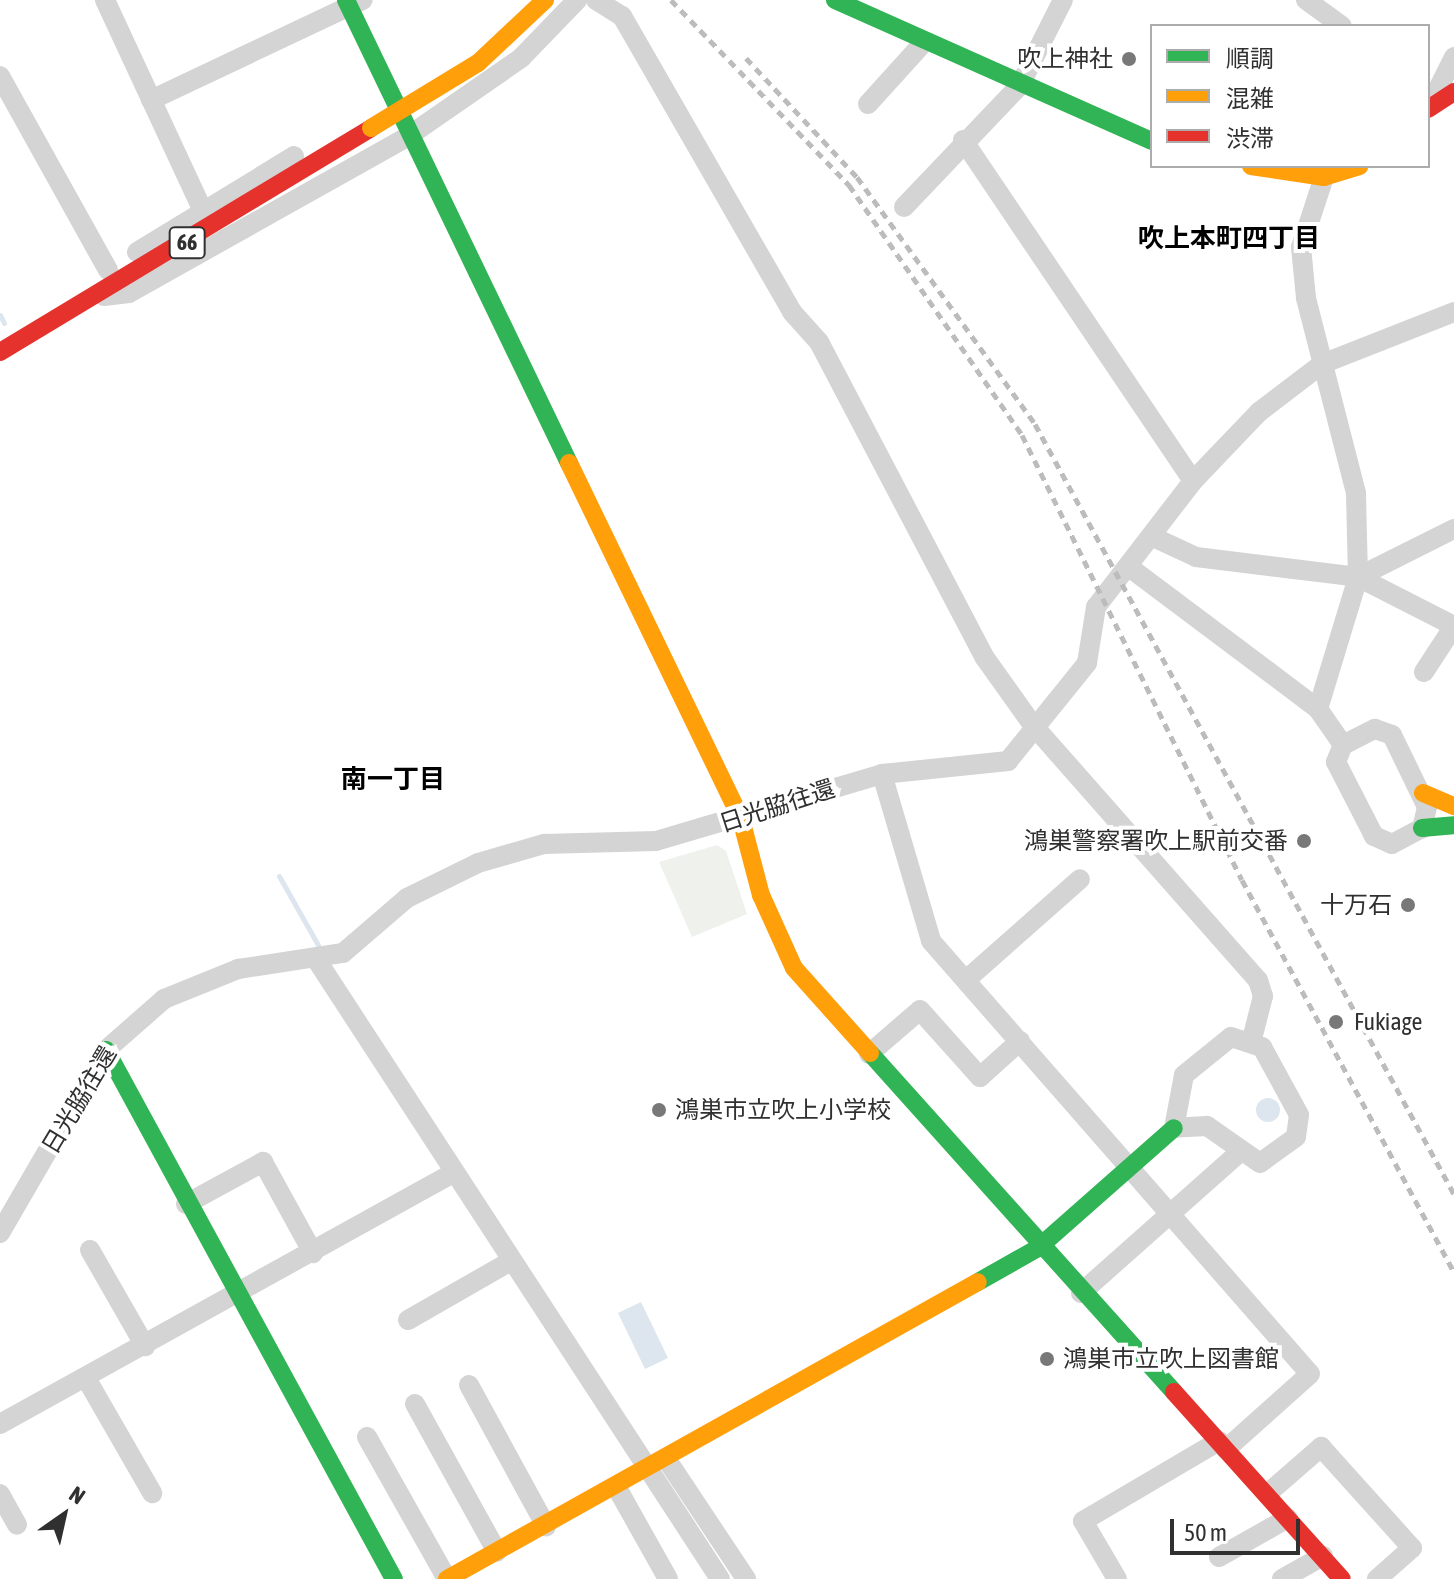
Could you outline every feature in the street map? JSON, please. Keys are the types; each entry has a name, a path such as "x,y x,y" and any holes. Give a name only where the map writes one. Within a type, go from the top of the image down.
{"street":[{"path":"105,0 202,209"},
{"path":"526,0 478,45 392,100 202,209 108,270 97,294 129,293 410,135 521,58 577,0"},
{"name":"66","path":"0,352 478,63 545,0"},
{"path":"596,0 622,16 792,312 819,342 931,565 1032,724 1258,980 1263,996 1252,1039 1300,1126 1270,1159 1251,1160 1207,1126 1174,1128"},
{"path":"835,0 1020,85 1150,140"},
{"path":"904,207 963,140 1020,85 1063,0"},
{"path":"1306,0 1339,24"},
{"path":"151,100 353,2 392,100 741,819 761,895 794,968 1038,1248 1342,1579"},
{"path":"868,104 924,42"},
{"path":"1435,98 1454,57"},
{"path":"0,76 108,270"},
{"path":"963,140 1193,481"},
{"path":"1264,168 1324,177 1353,168"},
{"path":"1318,709 1358,577 1356,493 1322,364 1301,247 1324,177"},
{"name":"日光脇往還","path":"0,1233 106,1050 164,999 238,969 318,962 343,953 407,898 478,863 544,844 656,841 741,819 882,774 1008,761 1032,724 1087,663 1096,607 1153,537 1193,481 1259,412 1322,364 1454,312"},
{"path":"1358,577 1454,529"},
{"path":"1153,537 1196,557 1358,577 1454,626 1424,672"},
{"path":"1129,567 1318,709 1343,745"},
{"path":"1422,828 1423,793 1384,729 1343,745 1336,762 1374,836 1392,844 1422,828 1454,825"},
{"path":"882,774 931,941 1310,1374 1222,1445 1083,1521 1117,1579"},
{"path":"1423,793 1454,806"},
{"path":"966,980 1080,879"},
{"path":"318,962 718,1578"},
{"path":"869,1054 920,1010 980,1077 1020,1041"},
{"path":"367,1437 447,1579 489,1564 546,1526 1038,1248 1174,1128 1191,1066 1220,1041 1252,1039"},
{"path":"106,1050 235,1298 394,1579"},
{"path":"1081,1293 1241,1151"},
{"path":"186,1204 263,1162 313,1253"},
{"path":"0,1424 235,1298 453,1173"},
{"path":"90,1250 145,1346"},
{"path":"408,1320 511,1261"},
{"path":"86,1378 152,1493"},
{"path":"469,1385 546,1526"},
{"path":"415,1404 489,1564"},
{"path":"1267,1494 1321,1447 1412,1548 1377,1579"},
{"path":"667,1460 746,1579"},
{"path":"617,1488 668,1579"},
{"path":"0,1494 17,1525"},
{"path":"1219,1557 1288,1518"},
{"path":"1282,1579 1323,1556"}],"shaded area":[{"path":"717,845 726,851 747,914 692,937 659,862"},
{"path":"1268,1098 1279,1105 1280,1110 1273,1121 1268,1122 1257,1115 1256,1110 1263,1099"},
{"path":"641,1302 668,1358 645,1369 618,1313"}],"waterway":[{"path":"0,315 4,323"},
{"path":"279,876 322,952"}],"railway":[{"path":"671,0 849,185 1022,435 1242,880 1454,1272"},
{"path":"746,58 857,177 1035,424 1454,1194"}],"traffic: fast":[{"path":"346,0 569,463"},
{"path":"835,0 1150,140"},
{"path":"1422,828 1454,825"},
{"path":"106,1050 394,1579"},
{"path":"870,1053 1174,1392"},
{"path":"978,1282 1038,1248 1174,1128"}],"traffic: slow":[{"path":"371,128 478,63 545,0"},
{"path":"1264,168 1324,177 1353,168"},
{"path":"569,463 741,819 761,895 794,968 870,1053"},
{"path":"1423,793 1454,806"},
{"path":"447,1579 978,1282"}],"traffic: jam":[{"path":"1430,108 1454,92"},
{"path":"0,352 371,128"},
{"path":"1174,1392 1342,1579"}],"place":[{"name":"吹上神社","path":"1129,59"},
{"name":"鴻巣警察署吹上駅前交番","path":"1304,841"},
{"name":"十万石","path":"1408,905"},
{"name":"Fukiage","path":"1336,1022"},
{"name":"鴻巣市立吹上小学校","path":"659,1110"},
{"name":"鴻巣市立吹上図書館","path":"1047,1359"}],"district":[{"name":"吹上本町四丁目","path":"1229,239"},
{"name":"南一丁目","path":"393,780"}]}
